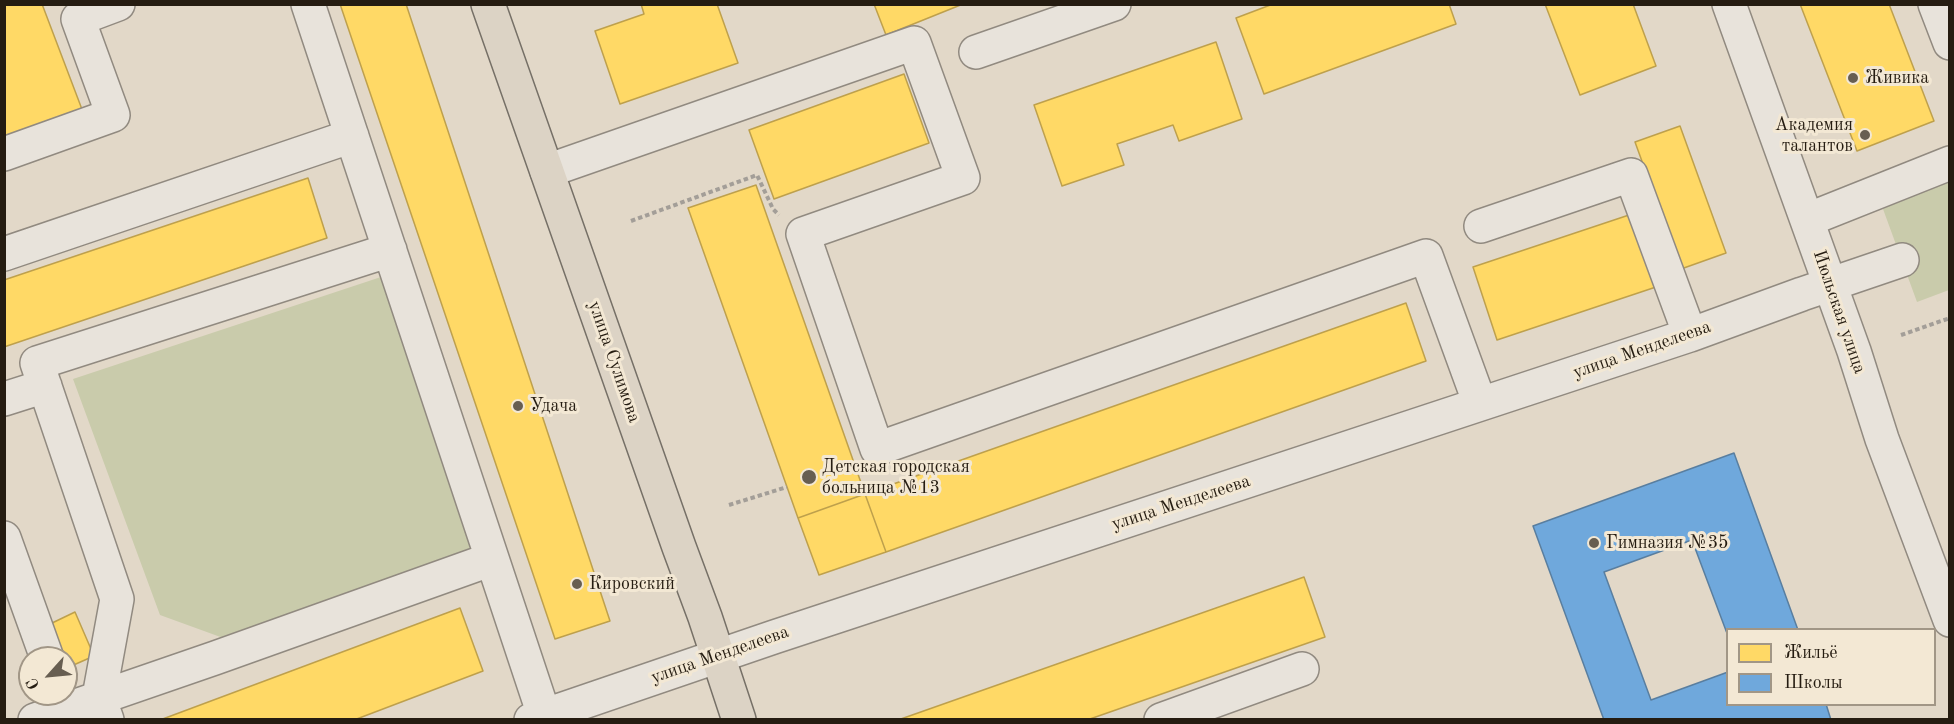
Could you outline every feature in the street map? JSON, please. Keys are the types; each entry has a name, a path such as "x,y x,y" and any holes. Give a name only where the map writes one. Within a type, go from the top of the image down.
{"main road":[{"name":"улица Сулимова","path":"488,4 739,720"}],"street":[{"path":"4,154 112,115 78,19 118,4"},
{"path":"308,4 492,559 537,717"},
{"path":"976,52 1114,4"},
{"name":"Июльская улица","path":"1729,4 1830,284 1882,439 1950,620"},
{"path":"1935,4 1950,43"},
{"path":"547,171 914,43 963,178 803,234 877,449 1426,256 1480,404"},
{"path":"4,254 352,135"},
{"path":"1807,220 1950,163"},
{"path":"1481,226 1630,175 1690,335"},
{"path":"103,709 117,599 37,363 390,250"},
{"name":"улица Менделеева","path":"537,717 718,655 1690,335 1902,260"},
{"path":"4,399 45,386"},
{"path":"4,538 42,646"},
{"path":"78,704 103,709 492,559"},
{"path":"1161,720 1302,669"},
{"path":"34,720 55,706"}],"path":[{"path":"631,221 757,175 773,209"},
{"path":"1901,335 1950,318"},
{"path":"729,505 787,487"}],"green space":[{"path":"1949,175 1949,290 1917,302 1883,209"},
{"path":"384,276 472,553 226,639 160,615 73,379"}],"building: Жильё":[{"path":"4,4 42,4 83,112 4,142"},
{"path":"340,4 406,4 610,621 555,639"},
{"path":"641,4 717,4 738,63 620,104 595,31 644,14"},
{"path":"874,4 963,4 886,35"},
{"path":"1273,4 1449,4 1456,24 1264,94 1236,18"},
{"path":"1545,4 1633,4 1656,66 1580,95"},
{"path":"1800,4 1889,4 1934,121 1857,151"},
{"path":"1216,42 1242,119 1179,141 1173,125 1117,144 1124,165 1062,186 1034,105"},
{"path":"904,74 929,143 774,199 749,130"},
{"path":"1680,126 1726,253 1681,269 1635,142"},
{"path":"308,178 327,238 4,347 4,280"},
{"path":"756,185 865,494 798,518 688,208"},
{"path":"1632,214 1656,287 1497,340 1473,267"},
{"path":"1406,303 1426,361 886,552 865,494"},
{"path":"865,494 886,552 819,575 798,518"},
{"path":"1304,577 1325,637 1087,720 898,720"},
{"path":"460,608 483,671 354,720 160,720"},
{"path":"75,612 94,656 78,663 78,646 60,646 50,624"}],"building: Школы":[{"path":"1734,453 1797,628 1726,628 1726,631 1692,540 1604,572 1651,700 1726,673 1726,706 1827,706 1831,720 1604,720 1533,526"}],"place":[{"name":"Живика","path":"1853,78"},
{"name":"Академия талантов","path":"1865,135"},
{"name":"Удача","path":"518,406"},
{"name":"Детская городская больница №13","path":"809,477"},
{"name":"Гимназия №35","path":"1594,543"},
{"name":"Кировский","path":"577,584"}]}
